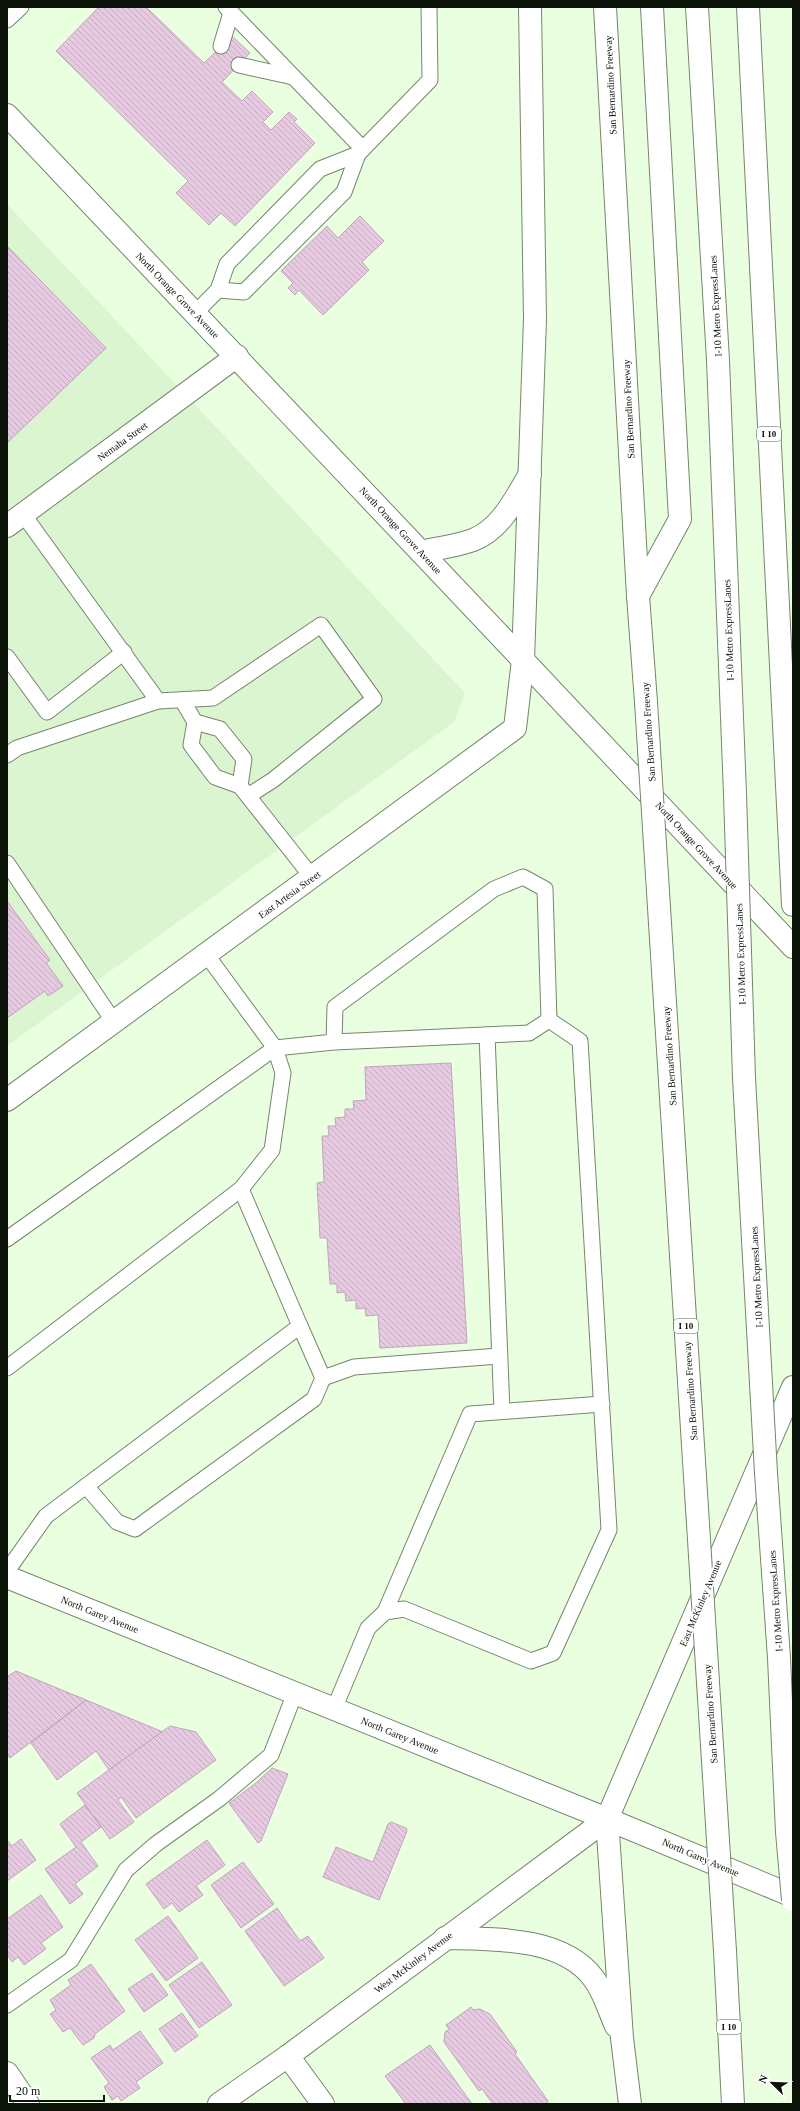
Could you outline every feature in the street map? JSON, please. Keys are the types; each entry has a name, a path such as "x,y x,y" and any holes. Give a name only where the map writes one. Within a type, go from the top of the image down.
{"main road":[{"name":"East Artesia Street","path":"7,1100 515,728 523,660 531,473 535,319 530,7"},
{"name":"San Bernardino Freeway","path":"605,7 638,596 725,1951 733,2104"},
{"path":"638,596 680,519 652,7"},
{"name":"I-10 Metro ExpressLanes","path":"697,7 718,360 735,794 744,1078 766,1473 779,1658 787,1832 793,1900"},
{"name":"I 10","path":"748,7 793,905"},
{"name":"North Orange Grove Avenue","path":"7,115 237,356 793,947"},
{"name":"Nemaha Street","path":"15,520 237,356"},
{"path":"422,552 472,540 490,530 504,516 531,473"},
{"name":"East McKinley Avenue","path":"608,1819 793,1387"},
{"name":"North Garey Avenue","path":"7,1577 608,1819 793,1896"},
{"path":"608,1819 622,2038 630,2104"},
{"name":"West McKinley Avenue","path":"219,2104 288,2056 445,1938 608,1819"},
{"path":"445,1938 508,1940 536,1945 565,1956 577,1963 594,1979 622,2038"},
{"path":"288,2056 323,2104"},
{"path":"7,2073 28,2104"}],"lane":[{"path":"7,20 21,7"},
{"path":"195,313 218,290 227,264 320,169 360,151 430,80 429,7"},
{"path":"229,10 293,77 360,151"},
{"path":"221,46 229,10"},
{"path":"239,65 293,77"},
{"path":"218,290 244,292 344,192 360,151"},
{"path":"15,520 124,652 158,701"},
{"path":"7,755 17,748 158,701 214,698 320,625 374,699 273,780 244,791"},
{"path":"7,657 47,712 124,652"},
{"path":"182,700 195,722 191,744 215,777 244,791 312,877"},
{"path":"195,722 220,729 244,759 244,791"},
{"path":"7,863 114,1022"},
{"path":"334,1042 335,1007 494,889 523,877 544,889 549,1020"},
{"path":"7,1368 241,1189 272,1150 283,1073 275,1048 206,954"},
{"path":"7,1239 275,1048 334,1042 529,1033 549,1020"},
{"path":"385,1612 404,1609 531,1661 553,1653 610,1530 580,1041 549,1020"},
{"path":"487,1035 502,1411"},
{"path":"86,1486 117,1522 135,1529 314,1399 323,1378 241,1189"},
{"path":"7,1570 46,1516 300,1326"},
{"path":"323,1378 354,1367 500,1356"},
{"path":"334,1709 368,1628 385,1612 470,1414 602,1404"},
{"path":"7,2005 71,1960 126,1870 156,1844 219,1799 271,1755 295,1693"}],"shaded area":[{"path":"7,204 465,693 454,722 7,1046"}],"building":[{"path":"99,7 146,7 204,63 232,36 250,53 222,82 242,101 252,91 273,112 263,122 271,130 289,112 297,119 294,122 315,143 235,226 221,213 209,225 176,193 188,181 56,51"},
{"path":"360,216 384,241 362,262 369,270 323,315 299,290 295,295 288,288 293,283 281,271 327,226 338,238"},
{"path":"7,246 106,348 7,443"},
{"path":"7,901 50,960 46,963 63,986 48,996 45,991 7,1018"},
{"path":"451,1063 467,1343 380,1348 378,1315 366,1316 365,1308 356,1309 356,1300 346,1301 345,1292 337,1293 337,1284 330,1284 327,1238 320,1238 317,1183 324,1182 322,1136 329,1136 328,1126 336,1126 335,1118 345,1117 345,1109 354,1109 353,1101 366,1100 365,1067"},
{"path":"16,1671 86,1700 10,1758 7,1754 7,1677"},
{"path":"86,1700 163,1732 109,1770 96,1751 57,1780 31,1743"},
{"path":"170,1726 196,1732 216,1760 136,1818 121,1797 118,1800 134,1822 110,1839 77,1793"},
{"path":"272,1768 288,1774 261,1841 258,1843 229,1803 256,1783"},
{"path":"85,1805 101,1827 81,1842 98,1866 75,1884 83,1894 70,1904 45,1869 76,1847 60,1824"},
{"path":"391,1822 406,1828 407,1831 379,1900 323,1877 336,1847 373,1862 388,1824"},
{"path":"21,1839 36,1860 7,1881 7,1840 12,1846"},
{"path":"207,1840 225,1865 196,1886 203,1895 179,1912 172,1903 164,1909 146,1884"},
{"path":"243,1862 274,1904 241,1928 211,1885"},
{"path":"41,1895 63,1927 41,1943 46,1949 24,1965 18,1957 12,1962 7,1954 7,1947 10,1945 7,1941 7,1919"},
{"path":"277,1908 300,1941 308,1936 324,1958 284,1986 245,1931"},
{"path":"168,1916 198,1958 166,1981 135,1940"},
{"path":"202,1962 232,2005 199,2028 169,1985"},
{"path":"91,1964 125,2011 95,2034 94,2038 83,2045 70,2028 63,2032 50,2014 56,2010 50,2000 71,1985 68,1980"},
{"path":"152,1973 168,1995 144,2012 128,1989"},
{"path":"471,2007 473,2010 480,2009 490,2014 517,2052 515,2054 548,2101 548,2104 493,2104 482,2089 479,2091 444,2042 445,2032 449,2029 446,2025"},
{"path":"182,2013 198,2036 175,2052 159,2029"},
{"path":"140,2031 163,2063 136,2082 140,2088 121,2101 118,2096 112,2100 104,2087 109,2083 91,2058 110,2045 113,2050"},
{"path":"430,2045 472,2104 406,2104 385,2076"}]}
